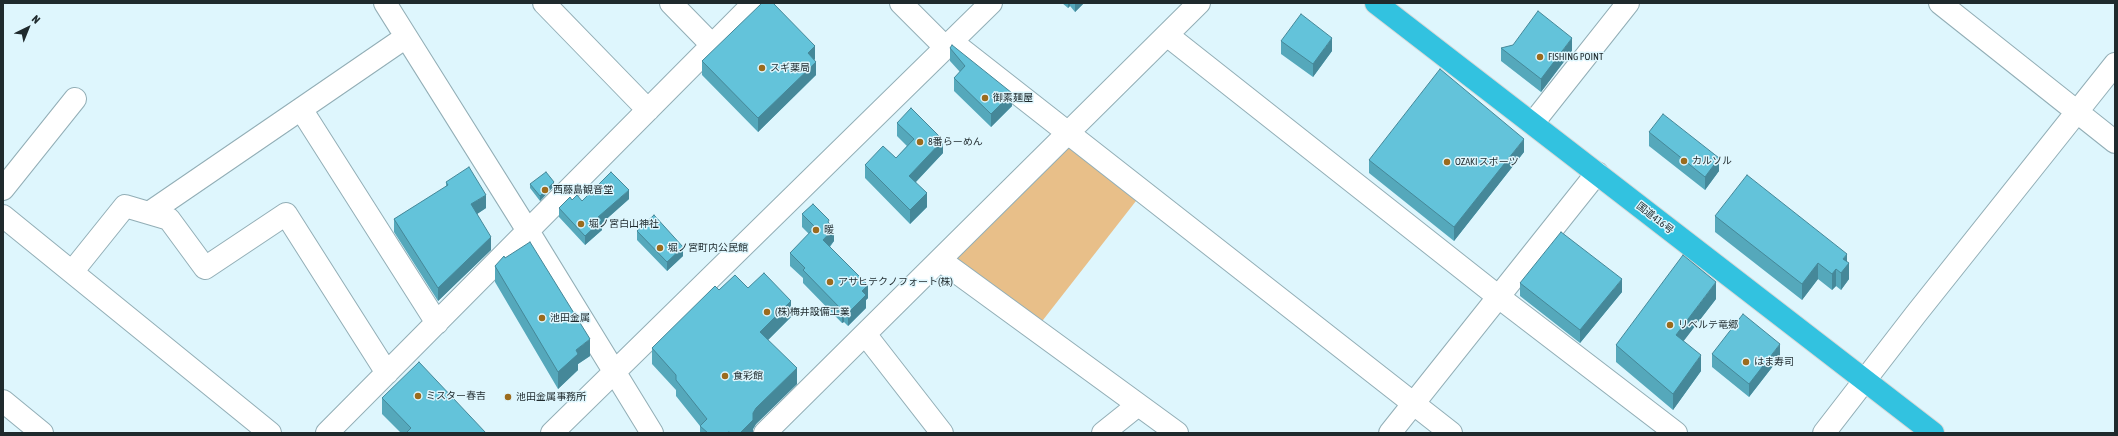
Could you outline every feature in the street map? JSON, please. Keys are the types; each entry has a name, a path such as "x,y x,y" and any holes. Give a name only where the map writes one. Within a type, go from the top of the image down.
{"highway":[{"name":"国道416号","path":"1376,3 1933,433"}],"street":[{"path":"385,3 528,231 652,433"},
{"path":"544,3 648,110"},
{"path":"671,3 712,45"},
{"path":"327,433 754,3"},
{"path":"901,3 949,45 1068,133 1451,433"},
{"path":"552,433 991,3"},
{"path":"765,433 1199,3"},
{"path":"1533,123 1628,3"},
{"path":"1940,3 2115,142"},
{"path":"1167,35 1500,298 1676,433"},
{"path":"149,213 406,37"},
{"path":"1824,433 1864,380 2115,64"},
{"path":"3,189 75,99"},
{"path":"301,108 437,323"},
{"path":"1390,433 1500,298 1597,173"},
{"path":"72,272 125,206 169,219 205,268 286,214 387,373"},
{"path":"3,216 270,433"},
{"path":"940,260 1177,433"},
{"path":"865,334 942,433"},
{"path":"3,401 42,433"},
{"path":"1103,433 1138,405"}],"shaded area":[{"path":"1068,133 1143,192 1036,329 940,260"}],"building":[{"path":"762,3 773,3 815,46 808,53 816,62 758,118 702,61"},
{"path":"1538,11 1572,38 1541,79 1501,48 1513,45"},
{"path":"1301,14 1332,38 1313,64 1281,41"},
{"path":"952,45 1012,93 991,114 954,78 965,66 950,48"},
{"name":"OZAKI スポーツ","path":"1440,69 1524,139 1454,227 1369,160"},
{"path":"911,108 943,140 909,176 927,193 910,210 865,165 883,146 896,158 914,139 897,123"},
{"path":"1663,114 1719,158 1705,177 1649,132"},
{"path":"469,167 486,195 471,204 491,237 438,288 394,219 448,185 446,182"},
{"path":"546,172 554,182 540,196 530,184"},
{"path":"611,172 629,190 598,217 602,220 585,236 559,208 570,197 572,200 577,195 582,201"},
{"path":"1747,175 1847,254 1843,259 1849,263 1841,273 1836,269 1832,274 1818,263 1802,284 1715,216"},
{"path":"813,204 829,220 828,222 834,228 823,240 868,285 862,291 866,295 848,313 844,309 842,310 803,270 805,268 790,253 815,227 802,214"},
{"name":"堀ノ宮町内公民館","path":"654,215 683,247 667,262 637,231"},
{"path":"1561,232 1622,279 1580,330 1520,283"},
{"name":"池田金属","path":"530,242 590,339 576,350 578,354 558,372 495,266 504,256 505,258"},
{"name":"リベルテ竜郷","path":"1683,255 1716,282 1676,335 1701,355 1673,394 1616,345"},
{"name":"食彩館","path":"764,273 791,301 760,332 797,368 756,408 753,413 753,420 740,433 708,433 700,426 707,419 676,380 676,375 652,348 715,286 719,290 735,275 748,288"},
{"name":"はま寿司","path":"1743,314 1780,344 1749,384 1712,354"},
{"name":"ミスター春吉","path":"419,362 486,433 406,433 411,428 382,398"}],"place":[{"name":"FISHING POINT","path":"1540,57"},
{"name":"スギ薬局","path":"762,68"},
{"name":"御素麺屋","path":"985,98"},
{"name":"8番らーめん","path":"920,142"},
{"name":"カルソル","path":"1684,161"},
{"name":"OZAKI スポーツ","path":"1447,162"},
{"name":"西藤島観音堂","path":"545,190"},
{"name":"堀ノ宮白山神社","path":"581,224"},
{"name":"暖","path":"816,230"},
{"name":"堀ノ宮町内公民館","path":"660,248"},
{"name":"アサヒテクノフォート(株)","path":"830,282"},
{"name":"(株)梅井設備工業","path":"767,312"},
{"name":"池田金属","path":"542,318"},
{"name":"リベルテ竜郷","path":"1670,325"},
{"name":"はま寿司","path":"1746,362"},
{"name":"食彩館","path":"725,376"},
{"name":"ミスター春吉","path":"418,396"},
{"name":"池田金属事務所","path":"508,397"}]}
